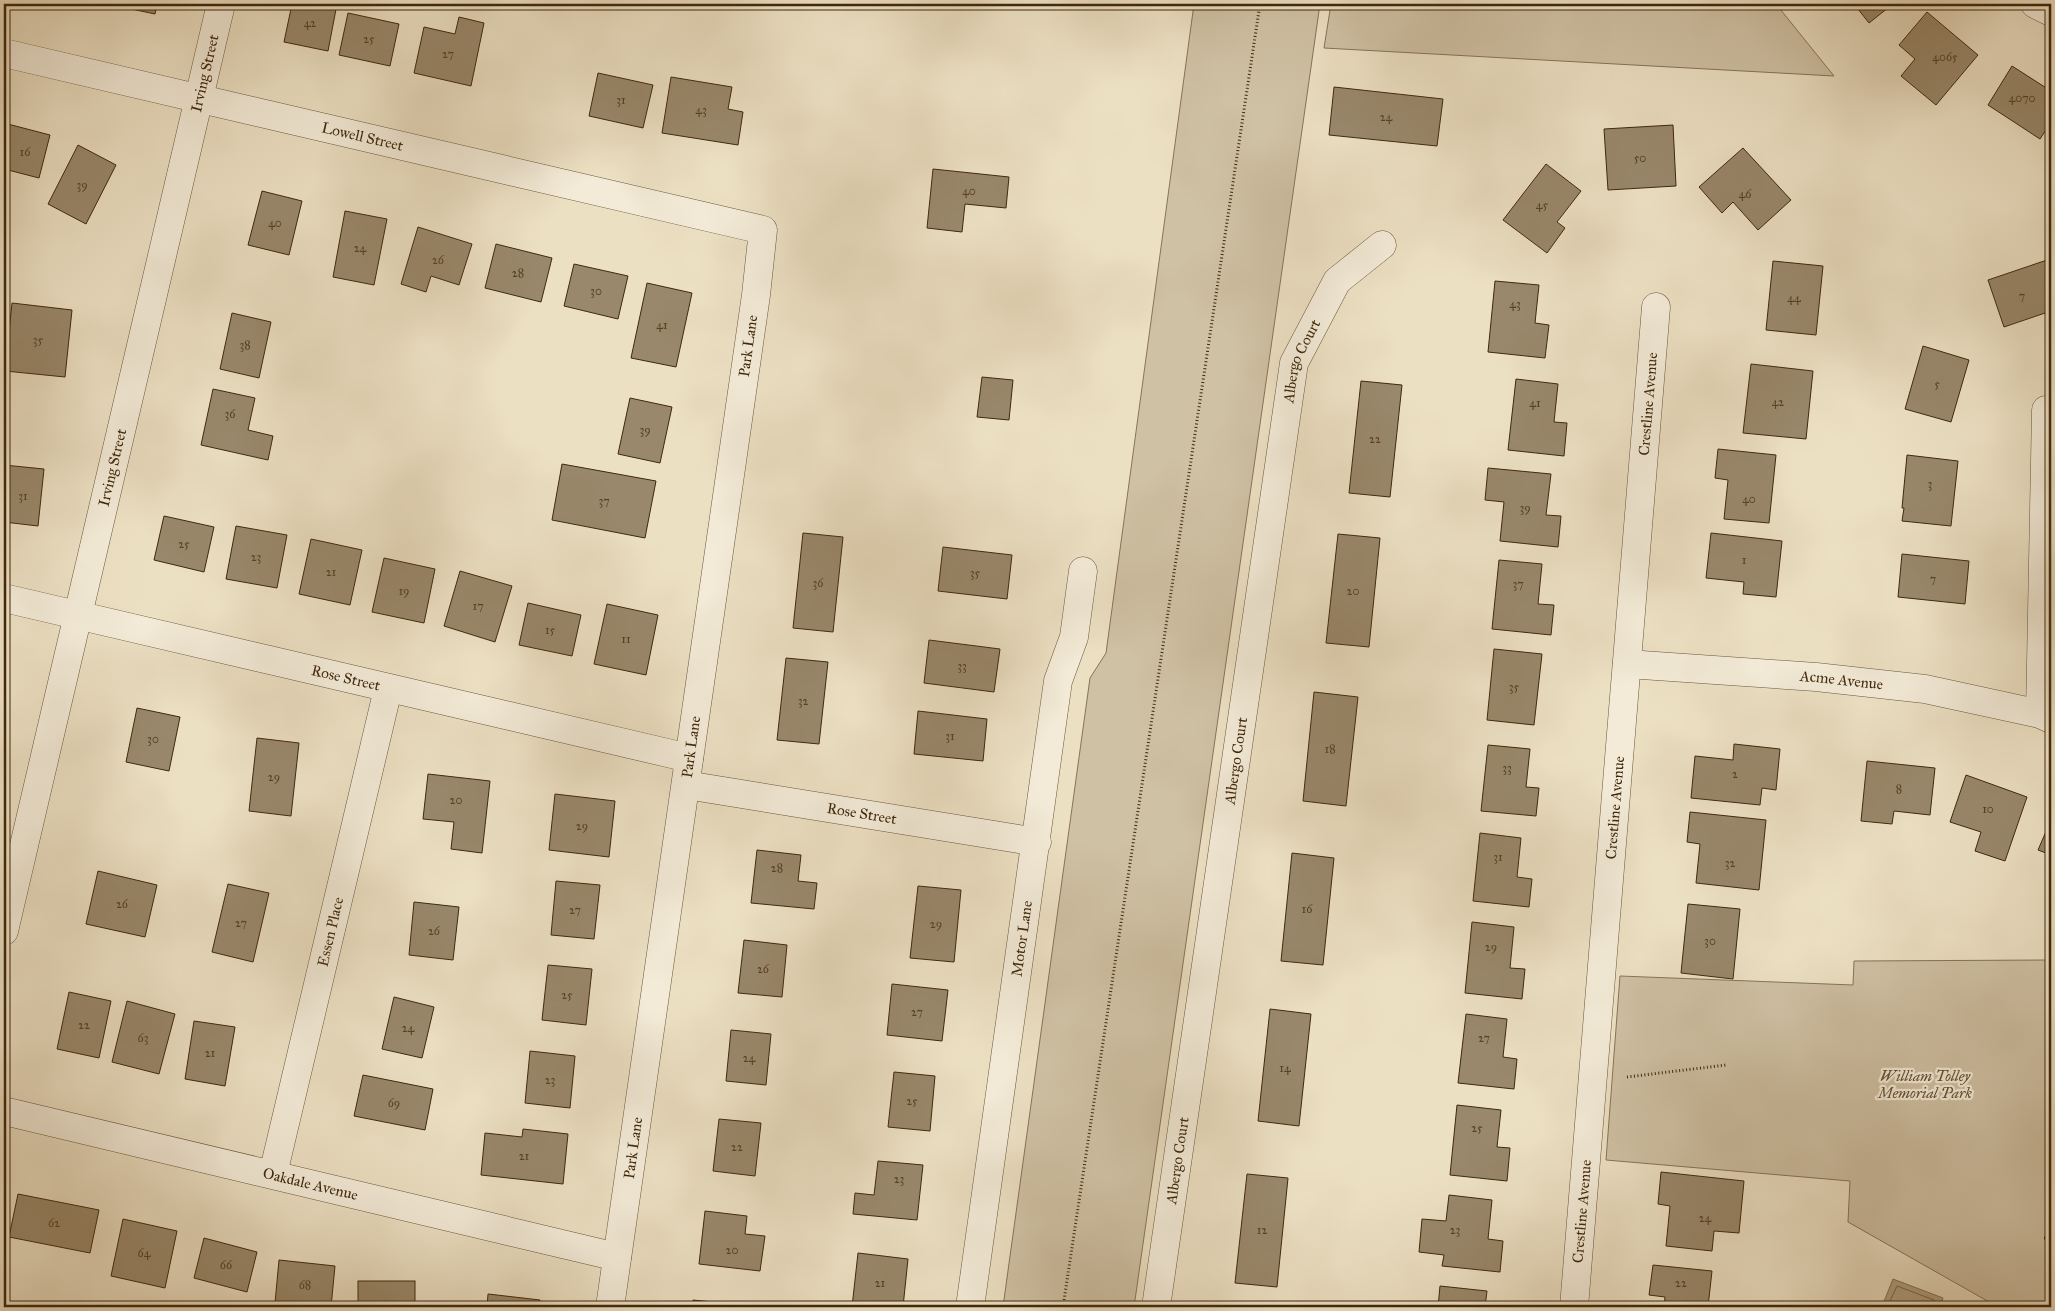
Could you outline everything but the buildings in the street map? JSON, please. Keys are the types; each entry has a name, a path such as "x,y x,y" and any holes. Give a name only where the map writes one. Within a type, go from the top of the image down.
{"street":[{"name":"Irving Street","path":"4,931 220,4"},
{"path":"2035,4 2051,12"},
{"name":"Lowell Street","path":"4,53 720,220"},
{"name":"Park Lane","path":"610,1307 758,279 762,230 720,220"},
{"name":"Albergo Court","path":"1156,1307 1294,363 1336,281 1382,244"},
{"name":"Crestline Avenue","path":"1574,1307 1656,307"},
{"path":"2046,717 2049,410"},
{"name":"Motor Lane","path":"970,1307 1037,842 1058,681 1074,637 1083,572"},
{"name":"Rose Street","path":"4,598 689,758"},
{"name":"Acme Avenue","path":"1627,664 1816,677 1925,689 2046,717"},
{"name":"Essen Place","path":"273,1174 388,689"},
{"name":"Rose Street","path":"686,785 1037,842"},
{"name":"Oakdale Avenue","path":"4,1111 617,1257"}],"path":[{"path":"1064,1307 1260,4"},
{"path":"1627,1076 1726,1066"},
{"path":"2044,1238 2051,1238"}],"green space":[{"path":"1194,4 1320,4 1134,1307 1003,1307 1090,678 1106,653"},
{"path":"1331,4 1625,4 1636,6 1776,4 1834,76 1324,48"},
{"name":"William Tolley Memorial Park","path":"2049,960 2047,1228 2051,1228 2051,1248 2047,1248 2047,1307 1998,1307 1848,1222 1850,1181 1606,1160 1620,976 1853,985 1854,961"}],"water":[{"path":"1893,1279 1943,1298 1940,1307 1891,1307 1883,1304"}]}
